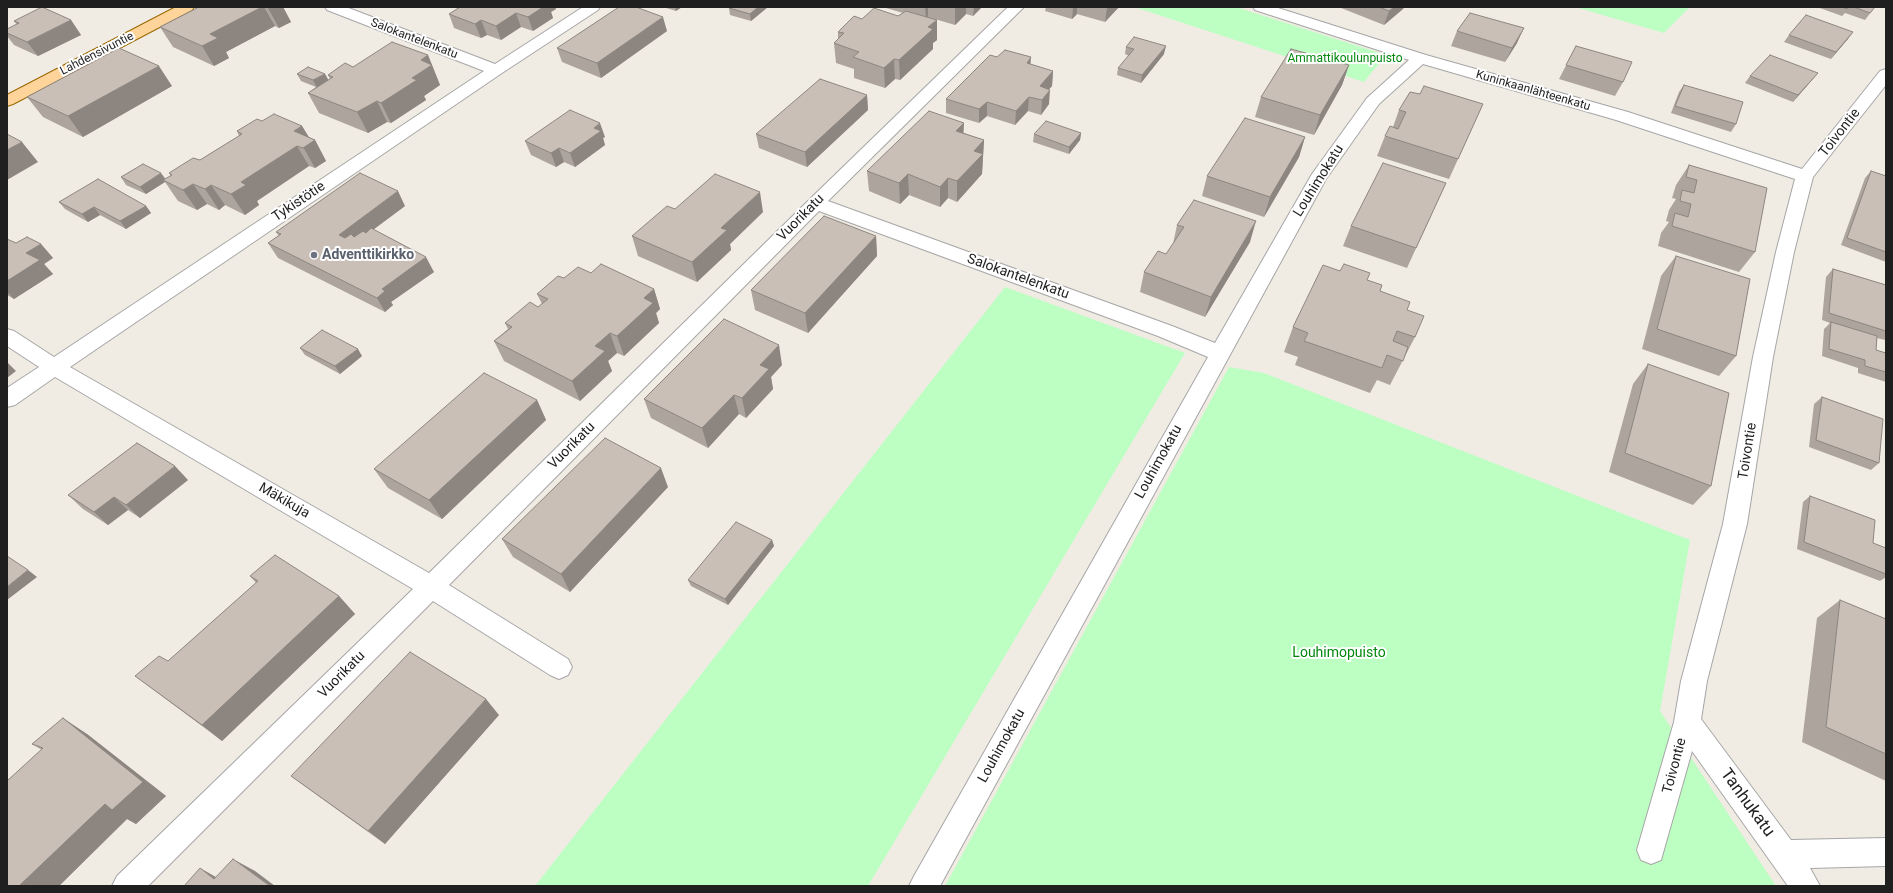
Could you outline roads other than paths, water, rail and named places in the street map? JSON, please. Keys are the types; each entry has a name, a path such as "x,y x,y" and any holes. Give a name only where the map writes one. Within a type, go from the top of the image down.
{"main road":[{"name":"Lahdensivuntie","path":"7,101 187,7"}],"street":[{"name":"Salokantelenkatu","path":"332,7 496,70"},
{"name":"Tykistötie","path":"7,399 496,70 593,7"},
{"name":"Vuorikatu","path":"127,886 1017,7"},
{"name":"Kuninkaanlähteenkatu","path":"1260,7 1420,58 1622,116 1805,176"},
{"name":"Louhimokatu","path":"924,886 1219,353 1318,178 1373,101 1420,58"},
{"name":"Toivontie","path":"1651,850 1687,722 1694,681 1735,524 1763,357 1785,252 1805,176 1829,148 1886,74"},
{"name":"Salokantelenkatu","path":"816,204 1165,331 1219,353"},
{"name":"Mäkikuja","path":"7,336 54,367 431,587 559,667"},
{"name":"Tanhukatu","path":"1687,722 1784,854 1804,886"},
{"path":"1784,854 1886,852"}],"place":[{"name":"Adventtikirkko","path":"314,255"}],"park label":[{"name":"Ammattikoulunpuisto","path":"1345,59"},
{"name":"Louhimopuisto","path":"1339,653"}]}
